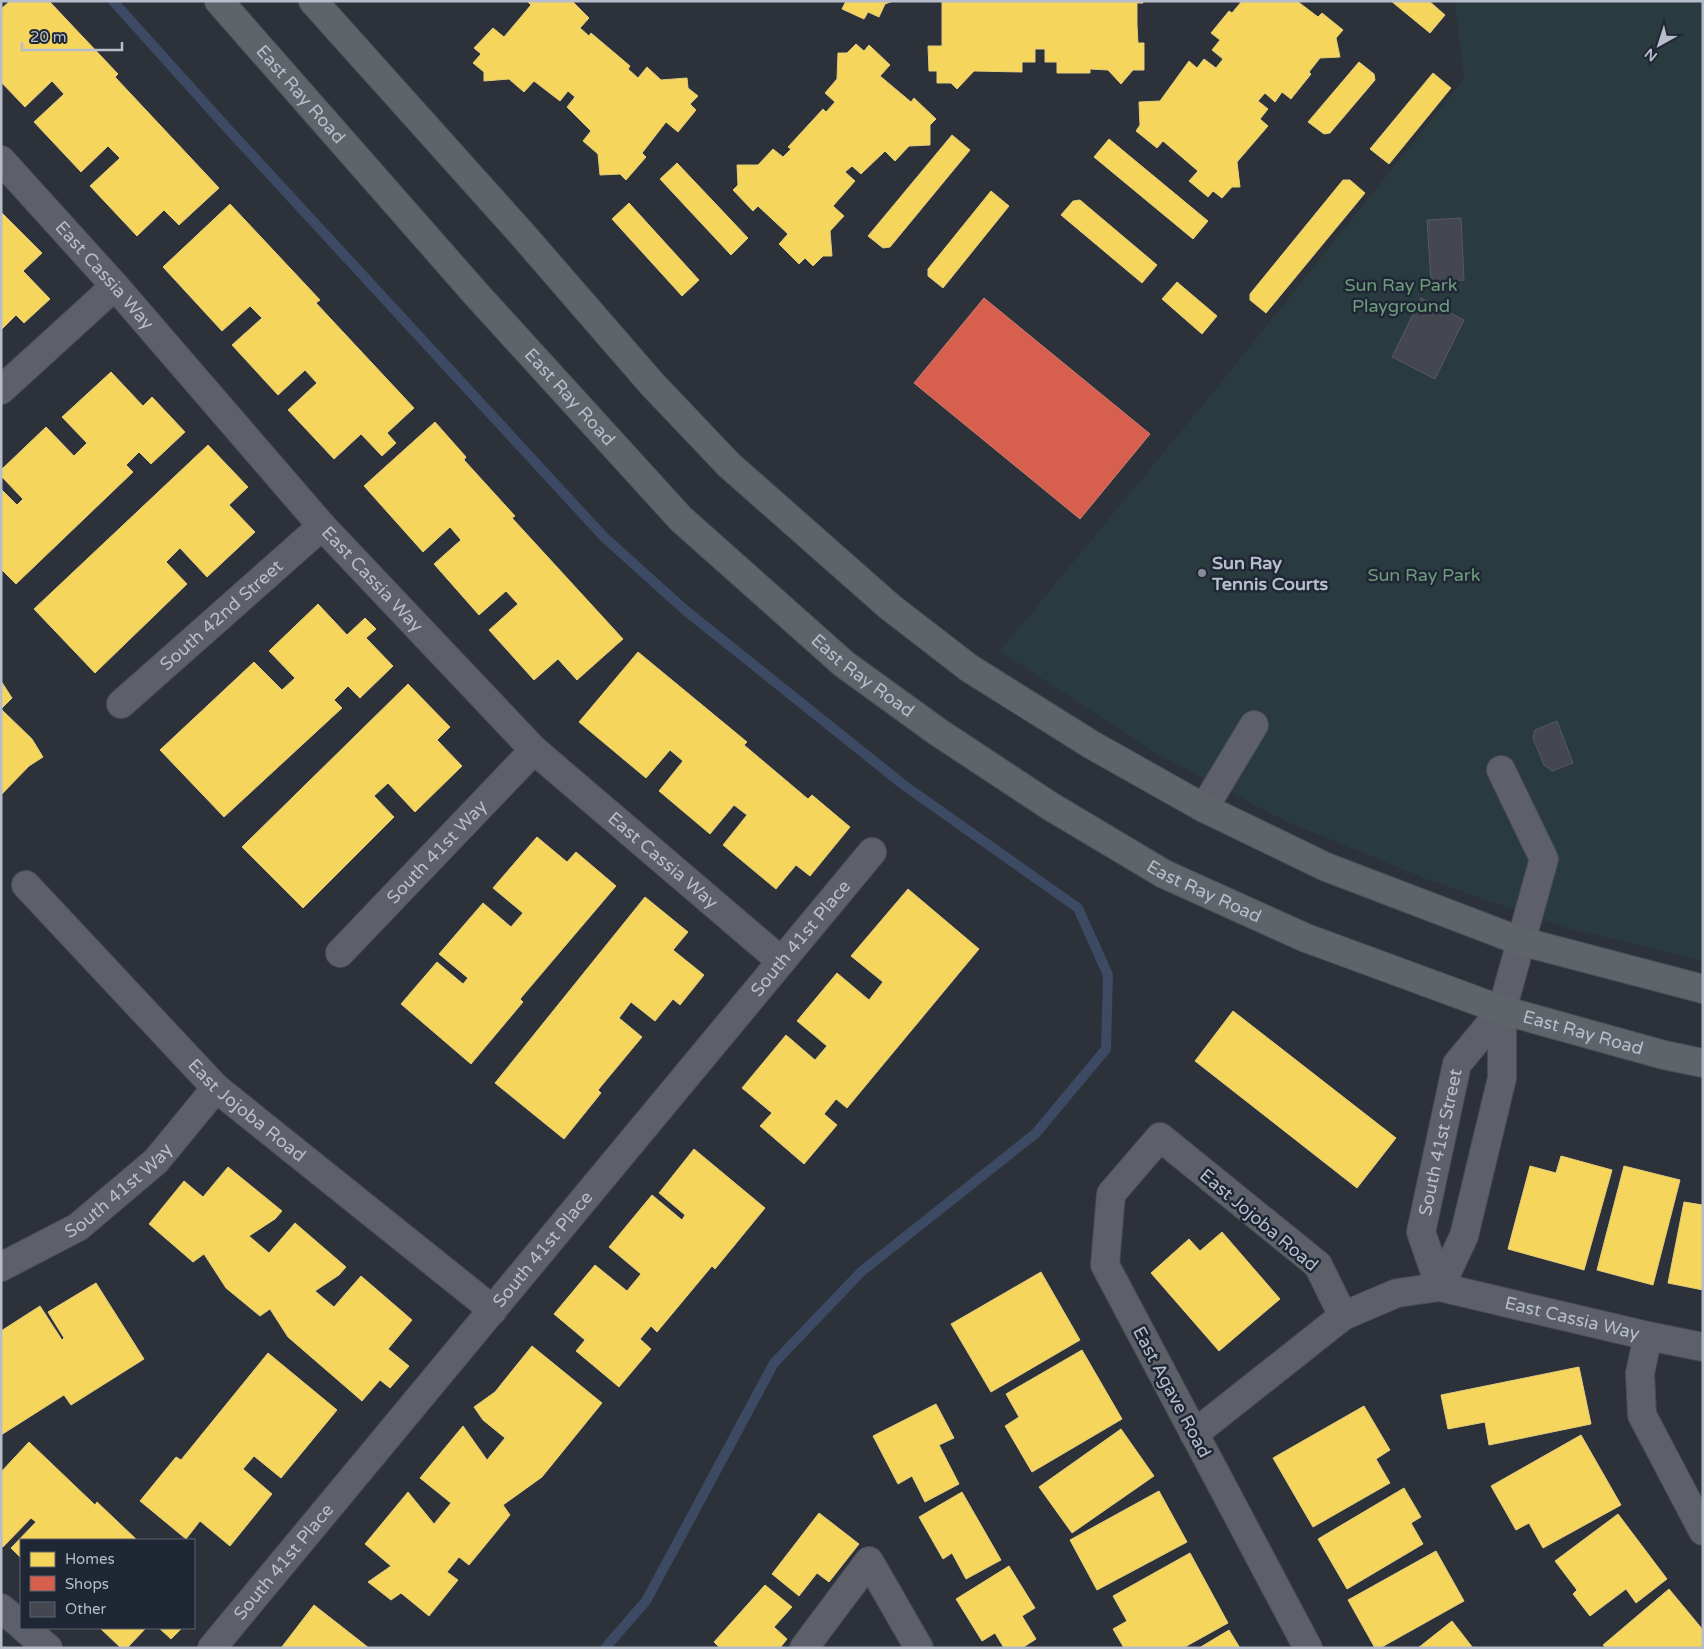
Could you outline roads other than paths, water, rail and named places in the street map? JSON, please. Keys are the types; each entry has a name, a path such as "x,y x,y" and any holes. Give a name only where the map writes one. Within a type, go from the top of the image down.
{"main road":[{"name":"East Ray Road","path":"219,1 477,295 668,505 844,664 938,732 1034,795 1164,874 1306,938 1502,1010 1664,1055 1703,1063"},
{"path":"313,1 522,234 652,384 729,466 890,607 969,668 1092,745 1204,808 1326,867 1520,941 1703,989"}],"street":[{"name":"East Cassia Way","path":"1,160 115,286 322,526 534,750 781,960"},
{"path":"1,390 115,286"},
{"name":"South 42nd Street","path":"121,704 322,526"},
{"path":"1204,808 1254,725"},
{"name":"South 41st Way","path":"340,953 534,750"},
{"name":"South 41st Street","path":"1440,1287 1464,1236 1502,1078 1502,1010 1544,859 1501,770"},
{"name":"South 41st Place","path":"212,1648 872,852"},
{"name":"East Jojoba Road","path":"26,885 216,1088 493,1310"},
{"name":"South 41st Street","path":"1440,1287 1422,1232 1457,1064 1502,1010"},
{"name":"South 41st Way","path":"1,1267 78,1227 156,1161 216,1088"},
{"name":"East Jojoba Road","path":"1160,1137 1318,1265 1343,1316"},
{"name":"East Agave Road","path":"1160,1137 1111,1194 1105,1265 1308,1648"},
{"path":"1194,1434 1343,1316 1397,1293 1440,1287"},
{"name":"East Cassia Way","path":"1440,1287 1648,1336 1703,1347"},
{"path":"1648,1336 1640,1373 1642,1415 1703,1531"},
{"path":"804,1648 868,1561 919,1648"},
{"path":"1,1608 20,1624"},
{"path":"25,1629 48,1648"}],"waterway":[{"path":"113,1 228,129 604,537 685,610 905,786 1078,908 1108,975 1106,1049 1036,1133 861,1272 774,1363 646,1601 605,1648"}],"place":[{"name":"Sun Ray Tennis Courts","path":"1202,573"}],"park label":[{"name":"Sun Ray Park Playground","path":"1401,295"},
{"name":"Sun Ray Park","path":"1424,575"}]}
